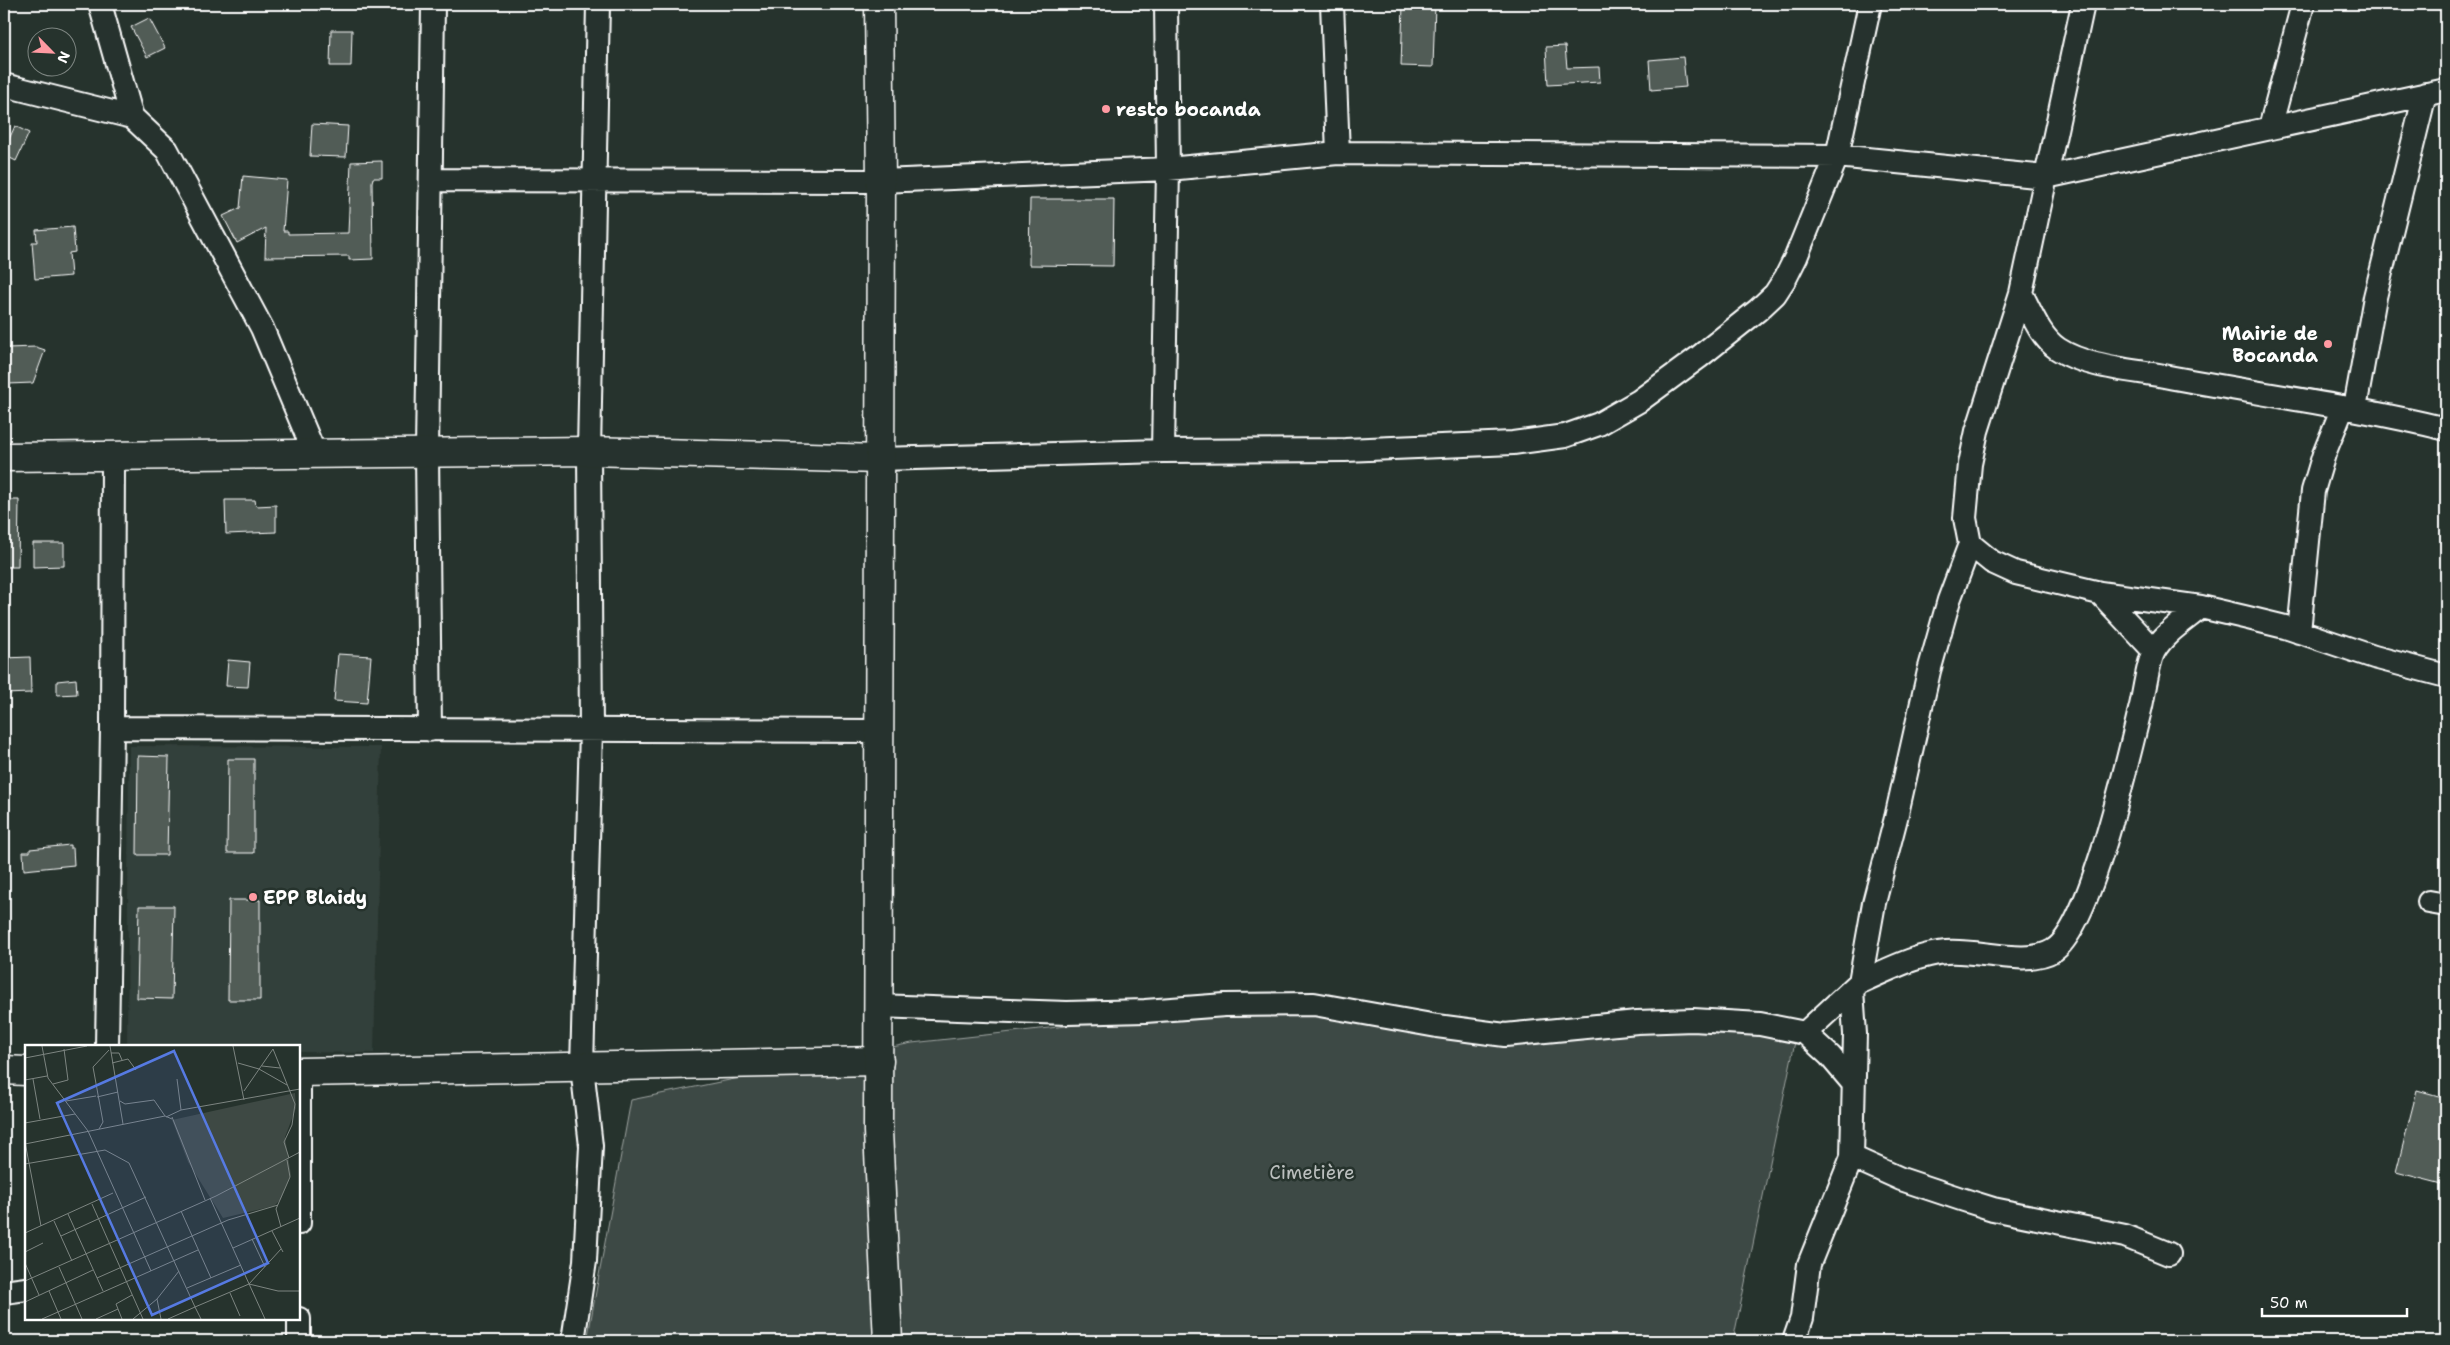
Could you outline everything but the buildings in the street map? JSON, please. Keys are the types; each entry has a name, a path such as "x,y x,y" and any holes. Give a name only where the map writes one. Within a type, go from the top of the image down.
{"street":[{"path":"100,4 132,117"},
{"path":"430,730 427,452 433,4"},
{"path":"573,1341 585,1261 591,1146 582,1067 591,730 589,451 598,4"},
{"path":"879,4 881,181 878,1131 888,1341"},
{"path":"1163,451 1168,169 1166,4"},
{"path":"1332,4 1338,153"},
{"path":"4,457 113,457 314,452 589,451 879,459 1163,451 1345,450 1513,443 1565,436 1599,424 1647,396 1706,351 1775,294 1796,257 1837,156 1870,4"},
{"path":"1794,1341 1802,1318 1809,1264 1852,1157 1852,1082 1856,986 1929,671 1949,600 1970,544 1965,518 1970,464 1977,431 2021,293 2083,4"},
{"path":"2270,128 2304,4"},
{"path":"4,85 132,117 167,150 262,328 314,452"},
{"path":"432,180 881,181 1168,169 1338,153 1837,156 2046,177 2436,92 2375,297 2349,408 2324,454 2313,491 2300,632"},
{"path":"2021,293 2046,339 2059,350 2076,357 2113,367 2226,389 2349,408 2446,429"},
{"path":"107,1045 112,728 113,457"},
{"path":"1970,544 1992,562 2016,573 2100,593 2201,608 2244,617 2300,632 2374,657 2446,676"},
{"path":"2100,593 2154,651"},
{"path":"1805,1033 1856,986 1919,957 1956,952 2033,956 2054,949 2065,939 2076,921 2086,898 2112,817 2154,651 2172,630 2201,608"},
{"path":"112,728 880,732"},
{"path":"878,1006 1067,1013 1145,1011 1226,1005 1314,1004 1436,1026 1504,1035 1637,1022 1693,1020 1760,1024 1805,1033 1830,1056 1852,1082"},
{"path":"300,1072 879,1061"},
{"path":"4,1070 25,1070"},
{"path":"1852,1157 1901,1179 1961,1200 1993,1209 2125,1236 2169,1254"},
{"path":"4,1292 25,1289"},
{"path":"299,1320 299,1341"}],"shaded area":[{"name":"EPP Blaidy","path":"129,746 381,747 374,1053 300,1052 300,1045 127,1045"}],"green space":[{"name":"Cimetière","path":"1250,1006 1489,1039 1551,1027 1797,1032 1733,1341 587,1341 631,1100 912,1043"}],"place":[{"name":"resto bocanda","path":"1106,109"},
{"name":"Mairie de Bocanda","path":"2328,344"},
{"name":"EPP Blaidy","path":"253,897"}]}
